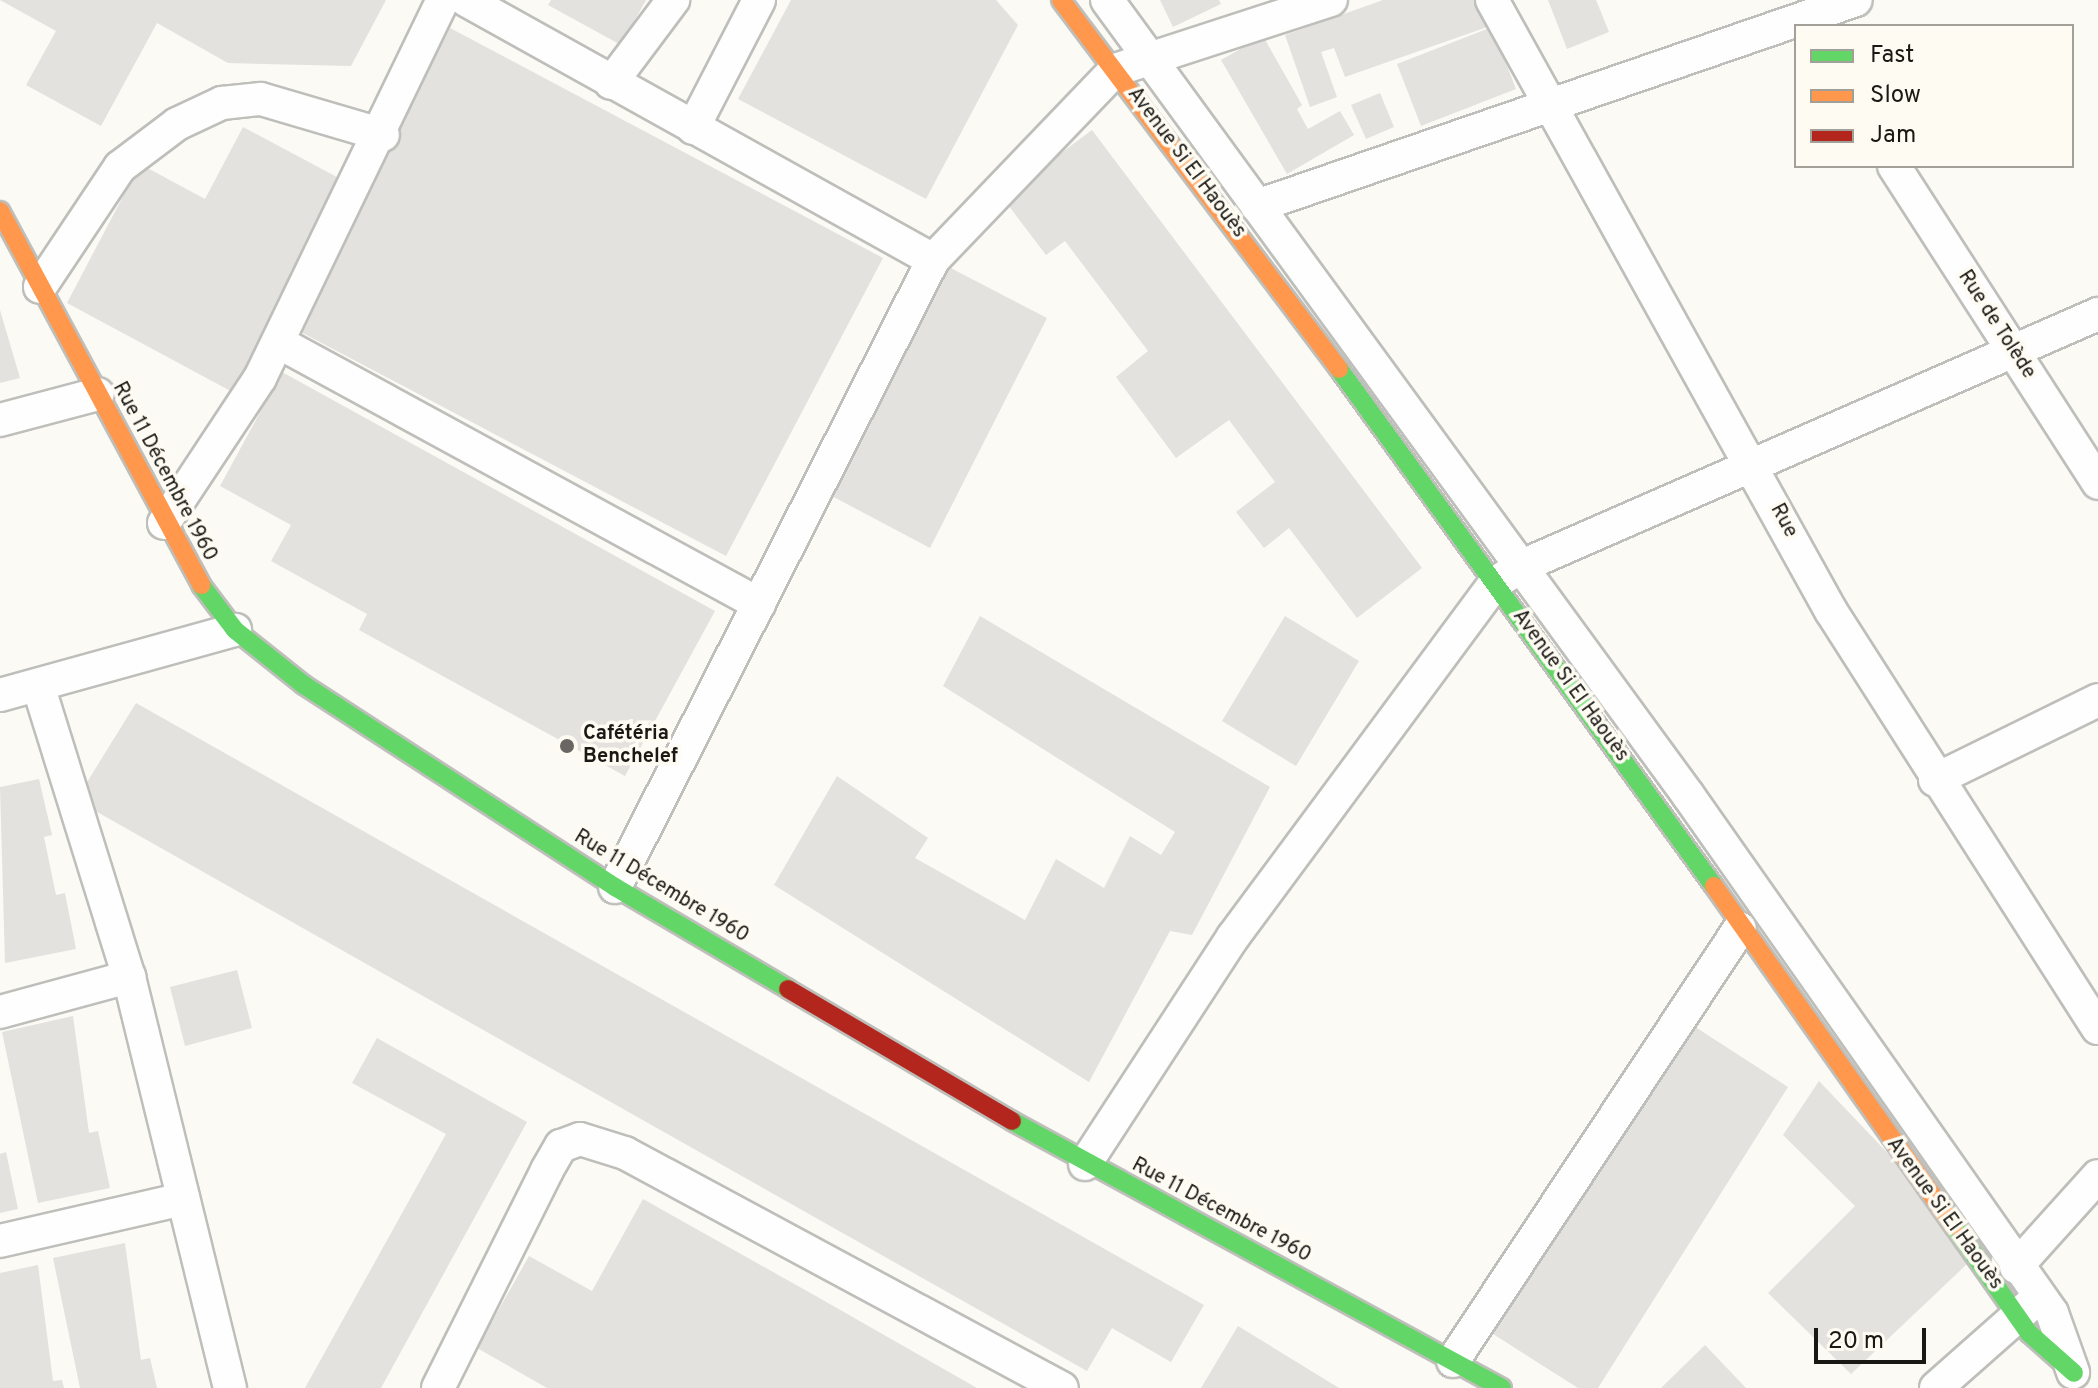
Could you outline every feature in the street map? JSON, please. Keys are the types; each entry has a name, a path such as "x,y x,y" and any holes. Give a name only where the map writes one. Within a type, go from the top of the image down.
{"street":[{"path":"164,523 278,342 383,135 443,0"},
{"path":"466,0 514,11 611,83 933,260"},
{"path":"611,83 673,0"},
{"path":"693,128 759,0"},
{"name":"Avenue Si El Haouès","path":"1061,0 1495,583 1740,928 2028,1305 2076,1381"},
{"name":"Avenue Si El Haouès","path":"1107,0 1522,566 2016,1267 2028,1305"},
{"path":"615,887 933,260 1115,70 1331,0"},
{"name":"Rue","path":"1492,0 1752,463 1831,611 1935,780 2098,1028"},
{"path":"1257,206 1799,15 1856,0"},
{"path":"40,287 120,167 177,124 222,103 261,99 383,135"},
{"name":"Rue de Tolède","path":"1895,168 2098,483"},
{"name":"Rue 11 Décembre 1960","path":"0,211 164,523 235,630 304,685 615,887 1085,1164 1502,1388"},
{"path":"1085,1164 1233,937 1495,583 1522,566 1752,463 2098,314"},
{"path":"278,342 759,604"},
{"path":"0,420 98,394"},
{"path":"0,695 235,630"},
{"path":"38,685 129,977 230,1388"},
{"path":"1935,780 2098,700"},
{"path":"1453,1361 1740,928"},
{"path":"0,1012 129,977"},
{"path":"438,1388 547,1170 561,1146 580,1139 614,1147 1062,1388"},
{"path":"2016,1267 2098,1176"},
{"path":"0,1241 183,1199"},
{"path":"1936,1388 2028,1305"}],"building":[{"path":"0,0 386,0 351,66 228,63 157,23 101,126 26,85 56,31"},
{"path":"551,0 646,0 621,45 548,5"},
{"path":"791,0 996,0 1018,25 926,199 738,99"},
{"path":"1160,0 1219,0 1221,4 1173,27"},
{"path":"1383,0 1480,0 1493,25 1345,77 1334,48 1321,52 1337,97 1310,107 1285,35"},
{"path":"1548,0 1596,0 1609,32 1567,49"},
{"path":"1492,27 1516,89 1421,126 1397,64"},
{"path":"450,28 883,258 726,556 295,329"},
{"path":"1263,36 1302,105 1297,109 1308,129 1340,111 1354,135 1287,174 1221,60"},
{"path":"1380,93 1394,127 1366,139 1351,105"},
{"path":"243,127 350,184 238,395 67,303 140,164 205,199"},
{"path":"1092,130 1422,568 1357,618 1289,528 1264,548 1236,512 1275,482 1229,420 1176,458 1116,377 1148,351 1065,241 1046,255 1002,197"},
{"path":"945,265 1047,318 930,548 828,494"},
{"path":"0,310 20,378 0,383"},
{"path":"282,372 715,611 625,776 359,630 367,614 271,561 291,525 220,486"},
{"path":"980,616 1270,787 1192,935 1170,931 1089,1082 774,885 837,776 928,838 915,858 1025,920 1056,859 1104,888 1130,836 1161,855 1175,832 943,686"},
{"path":"1285,616 1359,661 1296,766 1222,721"},
{"path":"136,703 1204,1305 1171,1362 1112,1328 1087,1371 76,800"},
{"path":"39,779 52,835 44,837 56,895 65,893 76,949 5,963 0,787"},
{"path":"237,970 252,1028 185,1046 170,987"},
{"path":"73,1016 89,1133 98,1131 110,1188 38,1203 2,1032"},
{"path":"1686,1021 1788,1087 1598,1388 1578,1388 1490,1332"},
{"path":"377,1038 527,1122 381,1388 305,1388 446,1134 352,1083"},
{"path":"1819,1081 1898,1164 1967,1264 1851,1374 1768,1293 1855,1206 1783,1135"},
{"path":"6,1152 18,1209 0,1213 0,1154"},
{"path":"643,1199 977,1388 547,1388 477,1348 529,1256 592,1291"},
{"path":"125,1243 141,1360 150,1358 157,1388 80,1388 53,1258"},
{"path":"38,1265 53,1381 62,1380 64,1388 0,1388 0,1273"},
{"path":"1238,1326 1339,1388 1201,1388"},
{"path":"1705,1345 1746,1388 1661,1388"}],"traffic: fast":[{"path":"1339,369 1714,886"},
{"path":"201,585 235,630 304,685 615,887 788,989"},
{"path":"1012,1121 1502,1388"},
{"path":"1954,1226 2029,1333 2074,1373"}],"traffic: slow":[{"path":"1061,0 1339,369"},
{"path":"0,211 201,585"},
{"path":"1714,886 1954,1226"}],"traffic: jam":[{"path":"788,989 1012,1121"}],"place":[{"name":"Cafétéria Benchelef","path":"567,746"}]}
